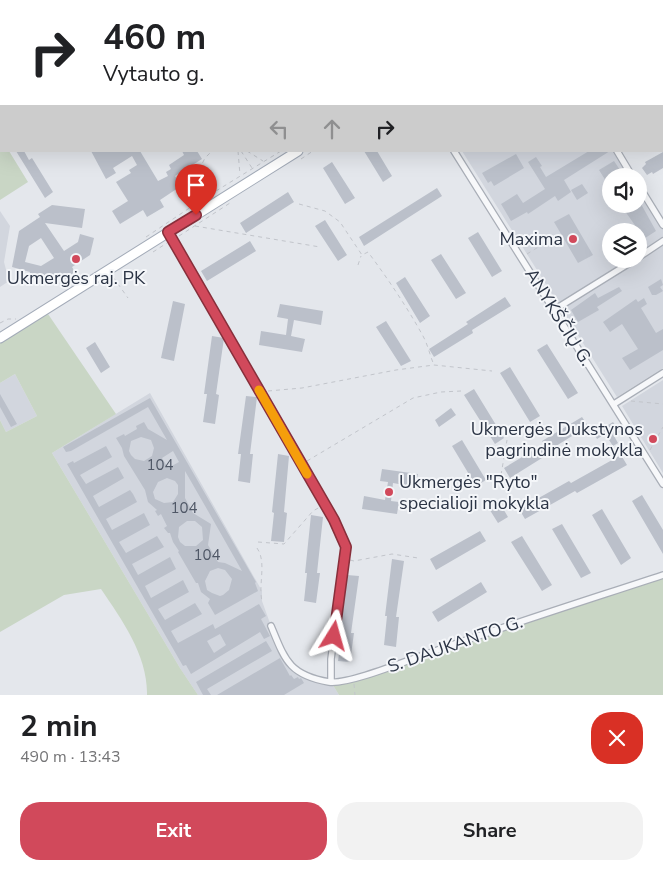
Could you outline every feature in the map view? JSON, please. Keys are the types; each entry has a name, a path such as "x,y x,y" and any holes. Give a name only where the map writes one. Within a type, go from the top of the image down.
{"main road":[{"path":"0,338 296,152"}],"street":[{"name":"ANYKŠČIŲ G.","path":"455,152 663,484"},
{"path":"618,152 627,168"},
{"path":"647,199 663,225"},
{"path":"168,232 325,504 346,547 331,659 331,682"},
{"path":"647,251 663,241"},
{"path":"554,310 621,268"},
{"path":"614,404 663,373"},
{"name":"S. DAUKANTO G.","path":"271,626 283,655 292,668 306,676 331,682 354,678 663,575"}],"path":[{"path":"199,170 205,158 211,152"},
{"path":"238,152 240,176"},
{"path":"241,152 252,168"},
{"path":"249,152 264,161"},
{"path":"216,191 278,152"},
{"path":"299,204 325,211 340,222 362,256"},
{"path":"141,240 191,207"},
{"path":"195,226 320,246"},
{"path":"521,257 558,234"},
{"path":"358,265 362,256 372,249"},
{"path":"368,252 389,280 424,338 434,365"},
{"path":"113,276 128,298"},
{"path":"0,323 21,315"},
{"path":"260,392 302,388 396,370 434,365 492,371"},
{"path":"302,464 413,398 442,392 461,392"},
{"path":"622,399 624,403 629,400 663,404"},
{"path":"645,454 650,452 663,427"},
{"path":"501,475 507,440"},
{"path":"258,542 284,544 313,511 325,504"},
{"path":"257,548 260,553 260,592 262,601"},
{"path":"345,560 354,561 392,554 418,558"},
{"path":"316,653 317,644"},
{"path":"354,678 356,695"}],"shaded area":[{"path":"463,152 615,152 625,168 602,168 602,213 647,213 647,203 663,229 663,368 617,397"},
{"path":"0,211 10,226 4,262 9,281 0,287"},
{"path":"15,374 37,416 6,432 0,420 0,383"},
{"name":"Ukmergės Dukstynos pagrindinė mokykla","path":"663,380 663,473 622,406"},
{"path":"150,393 262,591 262,601 271,626 292,668 331,682 339,695 198,695 180,668 52,453"}],"green space":[{"path":"0,152 10,152 28,182 0,200"},
{"path":"48,314 116,414 52,453 198,695 147,695 143,666 138,652 125,626 101,589 64,595 0,632 0,420 6,432 37,416 15,374 0,383 0,343"},
{"path":"663,575 663,695 339,695 331,682 354,678"}],"building":[{"path":"17,152 25,152 29,160 32,158 53,192 45,198"},
{"path":"92,152 141,152 158,181 168,176 166,172 171,169 169,165 184,155 182,152 198,152 202,159 175,176 181,186 160,200 164,207 147,217 143,210 120,224 112,211 128,201 116,182 131,173 129,170 137,165 132,156 113,168 116,173 106,179"},
{"path":"365,152 378,152 392,176 383,182"},
{"path":"587,152 608,152 564,180 571,192 558,201 555,196 528,214 527,212 511,221 501,204 517,194 523,203 545,189 528,162 536,157 546,177"},
{"path":"663,152 663,168 653,174 652,172 647,175 647,168 642,168 646,164 645,162"},
{"path":"516,154 524,168 494,186 491,181 488,183 482,173"},
{"path":"614,161 619,168 602,168"},
{"path":"332,162 355,198 345,204 323,168"},
{"path":"582,184 588,193 577,200 571,190"},
{"path":"437,188 442,196 364,246 359,237"},
{"path":"288,192 294,202 246,233 240,223"},
{"path":"52,205 85,209 82,228 45,223 64,251 78,242 80,234 94,238 90,255 72,267 75,272 65,279 62,273 44,284 28,280 30,272 12,267 19,231 40,217 38,214","holes":["41,238 54,258 41,266 25,262 29,246"]},
{"path":"626,213 646,213 656,231 647,237 647,223 633,223"},
{"path":"569,214 593,255 578,263 554,222"},
{"path":"325,220 347,255 338,261 315,226"},
{"path":"478,232 502,271 492,277 468,238"},
{"path":"250,241 256,251 207,281 201,271"},
{"path":"441,254 466,293 456,299 431,260"},
{"path":"405,277 430,316 420,323 396,283"},
{"path":"661,279 663,285 660,287 663,291 652,295 648,287"},
{"path":"619,287 622,291 597,307 599,310 578,322 571,310 595,293 598,298"},
{"path":"505,297 511,306 472,330 473,333 434,357 429,349"},
{"path":"644,298 647,304 641,308 656,333 663,329 663,350 630,370 622,358 638,349 622,324 610,332 603,322 636,299 638,302"},
{"path":"173,301 185,304 174,361 161,358"},
{"path":"280,304 323,311 321,325 294,320 291,336 305,339 302,352 259,345 261,331 286,335 288,319 277,317"},
{"path":"386,321 411,361 401,366 376,327"},
{"path":"212,336 224,338 216,394 219,395 215,424 203,422 207,394 204,394"},
{"path":"95,342 110,367 101,373 86,348"},
{"path":"547,344 578,393 568,399 537,350"},
{"path":"510,367 540,416 530,422 500,373"},
{"path":"474,389 504,438 495,444 464,395"},
{"path":"0,394 17,424 11,427 0,407"},
{"path":"246,396 257,397 250,454 253,454 250,483 238,481 241,454 238,454"},
{"path":"150,398 256,582 258,591 215,615 208,603 210,599 201,592 198,583 196,583 178,552 170,533 164,528 167,526 161,514 158,516 155,511 157,510 148,502 145,490 124,456 116,438 124,434 125,436 137,429 136,426 144,422 148,429 167,440 148,407 71,451 66,452 63,447","holes":["141,437 151,440 154,448 152,456 144,461 135,459 129,451 131,441","173,451 179,462 168,468 162,458","185,471 242,571 225,563 218,562 208,545 211,524 193,513 185,498","167,478 175,481 178,485 178,494 173,502 164,503 155,499 153,492 158,482","187,521 195,521 202,527 203,540 196,546 185,546 178,537 179,527","218,568 225,570 232,579 229,590 220,596 207,590 205,581 210,571"]},
{"path":"451,408 456,415 439,427 435,420"},
{"path":"582,417 588,426 510,478 504,468 544,444 542,441"},
{"path":"613,422 620,432 614,436 618,443 613,446 605,434 597,439 594,434"},
{"path":"462,440 486,480 476,486 452,446"},
{"path":"106,446 112,457 80,475 86,484 118,467 124,478 93,496 99,507 130,490 133,494 137,502 106,519 112,530 144,513 150,525 119,542 126,553 157,536 164,547 132,564 138,575 170,557 176,569 145,586 151,598 183,580 189,592 158,609 165,620 195,603 202,614 171,631 178,643 213,624 215,629 259,604 266,616 261,619 270,636 264,639 260,632 191,674 186,665 183,666 67,464 73,461 74,463","holes":["220,634 226,645 214,653 207,641"]},
{"path":"278,454 289,456 284,512 287,513 284,542 271,541"},
{"path":"621,455 627,465 577,493 575,491 525,519 519,509 569,481 571,483"},
{"name":"Ukmergės \"Ryto\" specialioji mokykla","path":"382,469 418,474 415,487 393,483 391,501 399,502 397,514 362,509 364,496 385,500 388,482 380,481"},
{"path":"642,495 663,530 663,554 632,501"},
{"path":"498,500 508,517 498,523 488,507"},
{"path":"602,509 631,558 621,565 592,515"},
{"path":"311,515 323,517 317,573 320,573 316,603 304,601"},
{"path":"562,524 591,573 581,578 552,529"},
{"path":"480,531 486,541 436,570 430,559"},
{"path":"522,536 552,585 542,591 511,542"},
{"path":"392,559 404,561 396,617 399,617 396,647 384,645 387,616 385,616"},
{"path":"347,575 359,576 351,633 354,633 350,662 338,661 342,633 339,632"},
{"path":"481,582 487,592 438,622 432,612"},
{"path":"266,641 272,651 207,689 211,695 203,695 196,682"},
{"path":"280,658 290,676 294,679 301,678 304,683 284,695 217,695"}],"slow traffic":[{"path":"259,390 307,474"}],"place":[{"name":"Maxima","path":"573,239"},
{"name":"Ukmergės raj. PK","path":"76,259"},
{"name":"Ukmergės Dukstynos pagrindinė mokykla","path":"653,439"},
{"name":"Ukmergės \"Ryto\" specialioji mokykla","path":"389,492"}],"route":[{"path":"196,215 168,232 334,520 346,547 334,636"}]}
